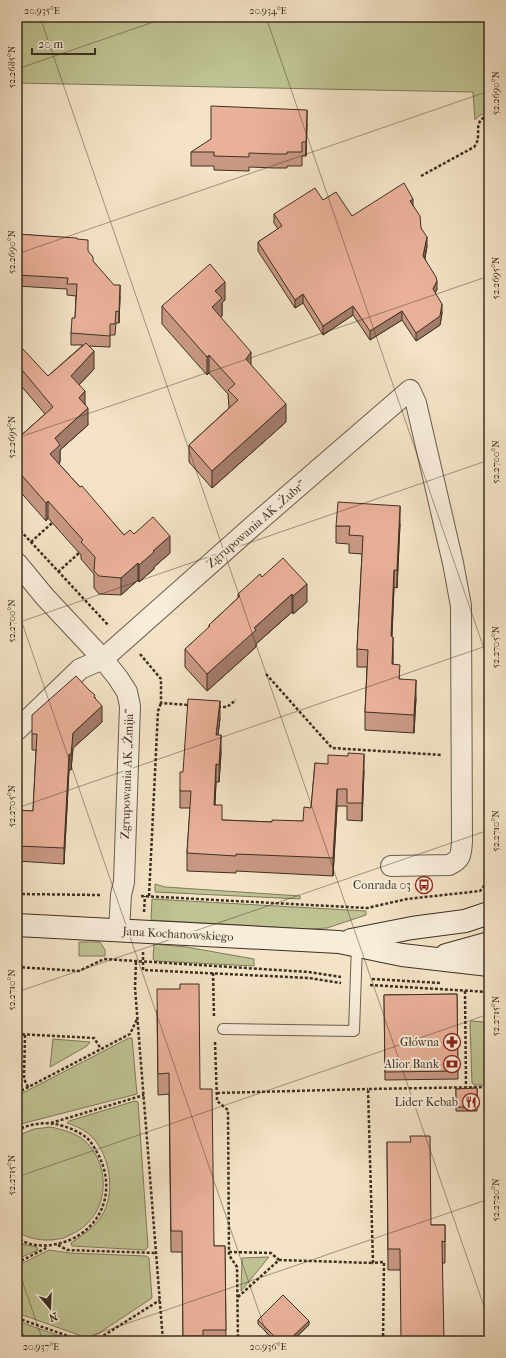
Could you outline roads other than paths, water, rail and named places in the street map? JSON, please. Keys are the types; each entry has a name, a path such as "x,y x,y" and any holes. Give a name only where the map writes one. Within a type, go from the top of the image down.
{"street":[{"name":"Zgrupowania AK „Żubr”","path":"17,730 80,669 103,659 254,525 410,390 416,403 459,592 462,620 462,841 460,856 456,862 450,865 391,866"},
{"name":"Zgrupowania AK „Żmija”","path":"17,563 45,597 103,659 127,692 130,706 124,882 121,895 119,931"},
{"name":"Jana Kochanowskiego","path":"348,944 412,928 465,920 489,913"},
{"name":"Jana Kochanowskiego","path":"17,925 348,944 402,955 435,958 489,942"},
{"path":"435,958 489,965"}],"lane":[{"path":"223,1029 354,1031 355,981 348,944"}],"place":[{"name":"Conrada 03","path":"424,885"},
{"name":"Główna","path":"452,1042"},
{"name":"Alior Bank","path":"452,1064"},
{"name":"Lider Kebab","path":"471,1102"}]}
